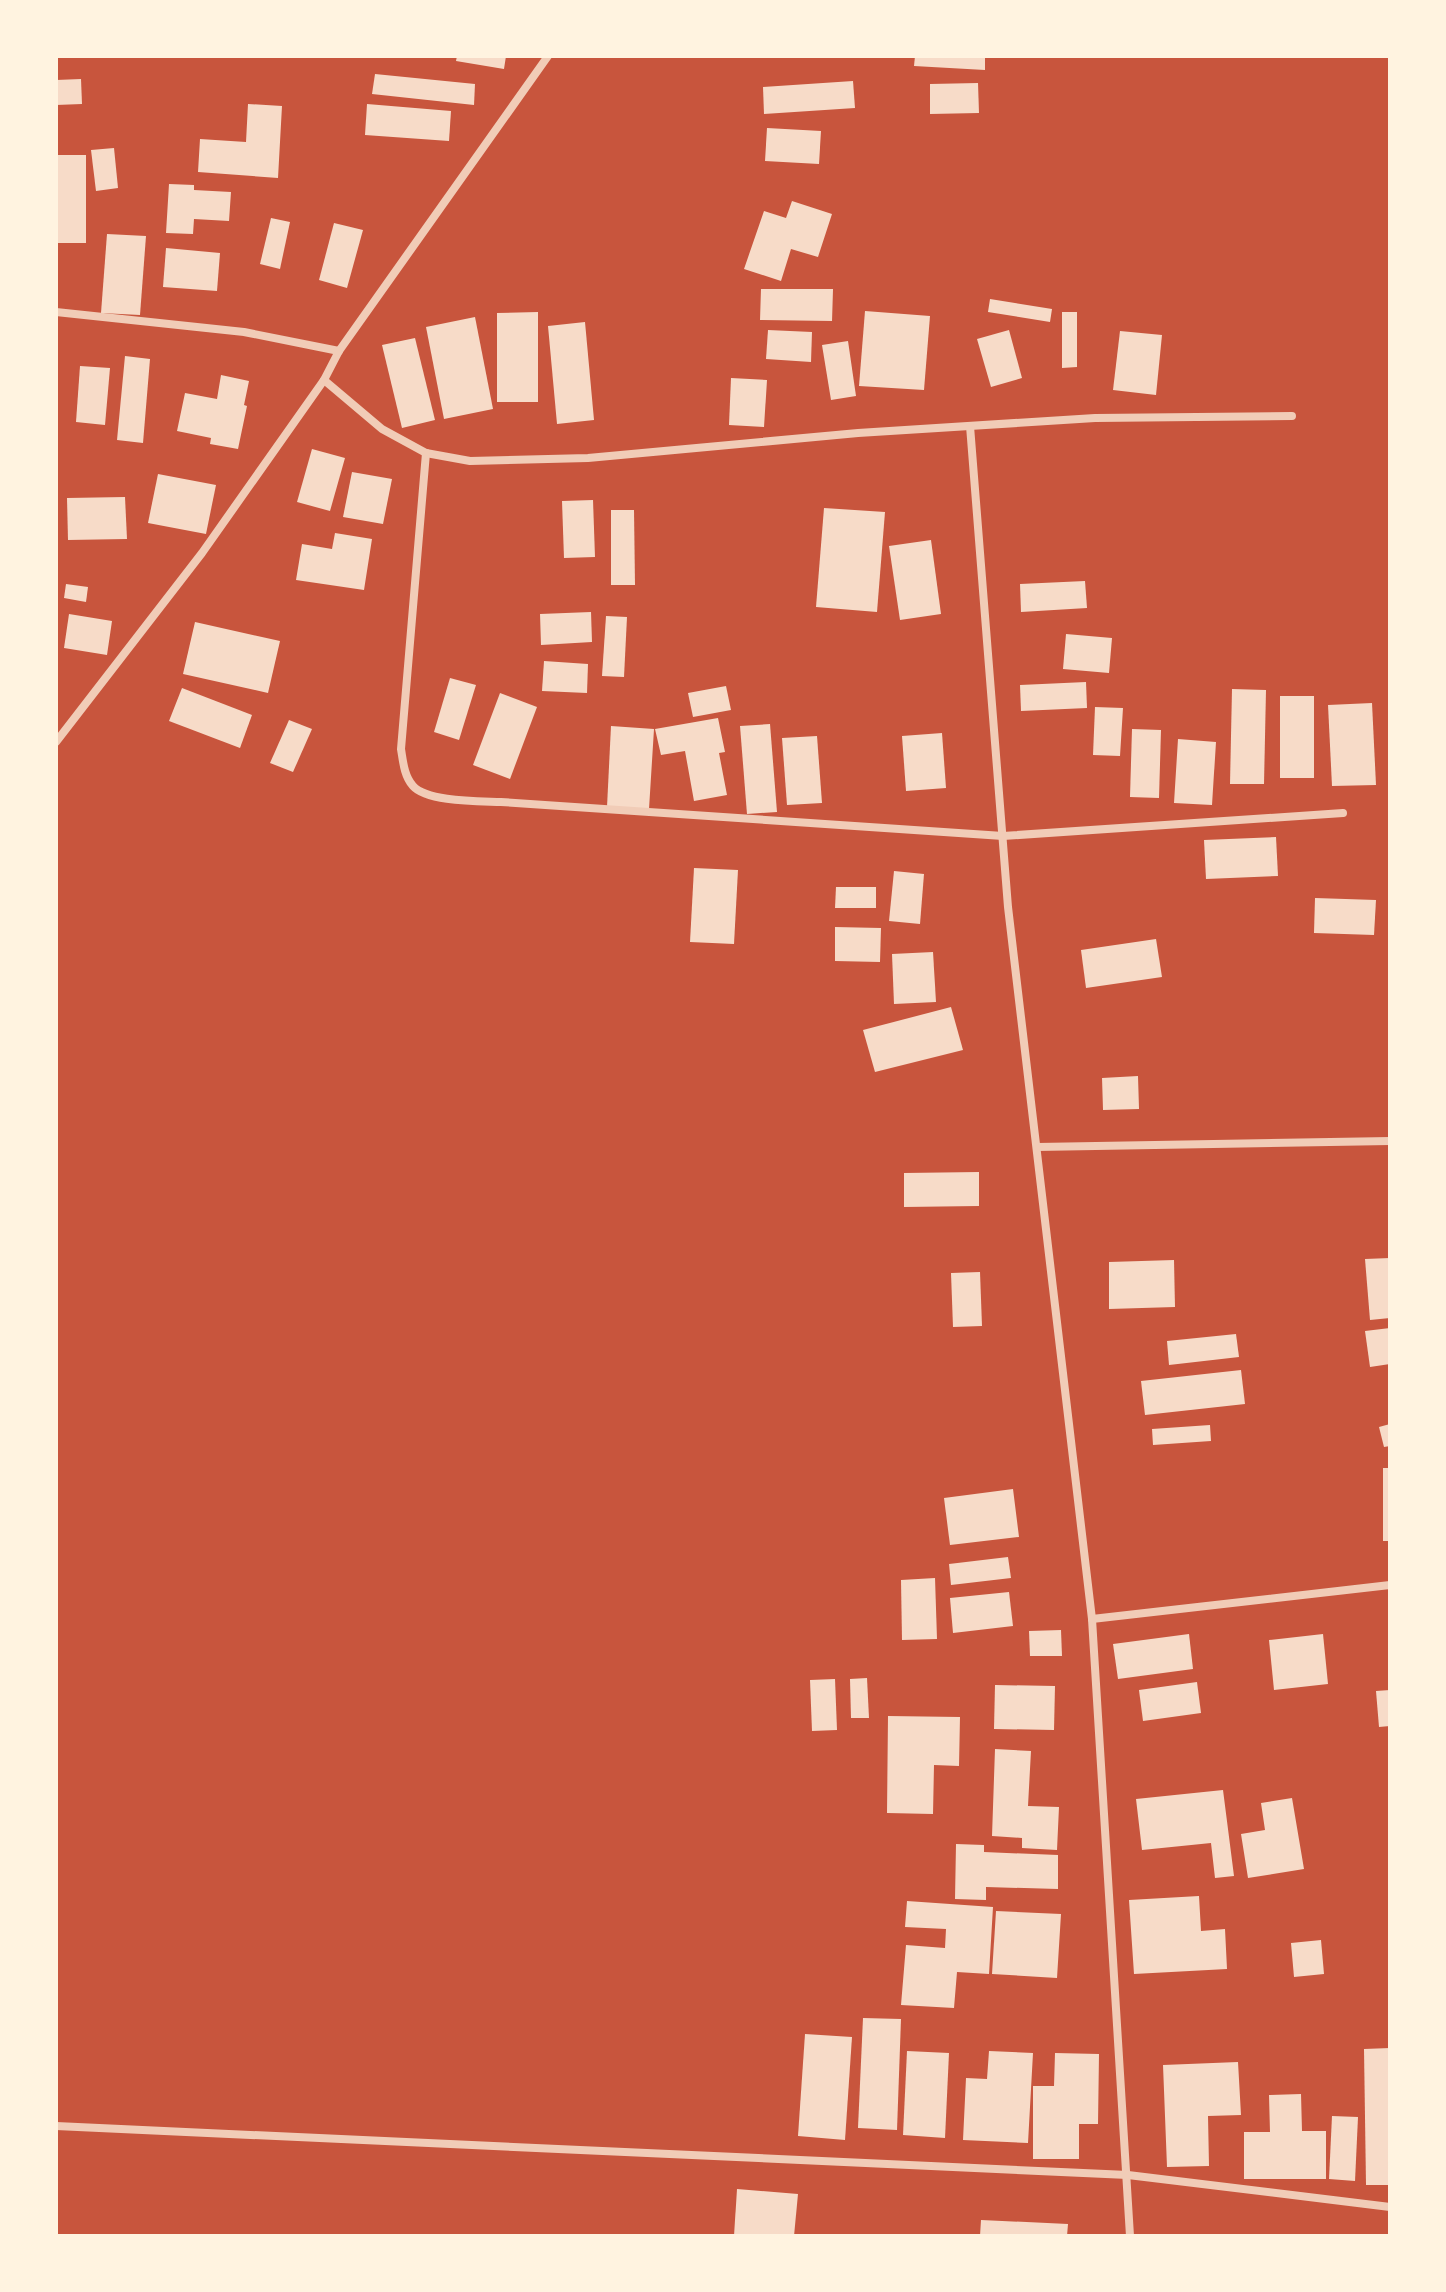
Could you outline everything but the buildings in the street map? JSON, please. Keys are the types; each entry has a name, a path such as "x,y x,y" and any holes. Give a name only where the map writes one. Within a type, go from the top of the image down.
{"street":[{"path":"56,742 202,553 324,380 339,351 548,56"},
{"path":"56,312 244,332 339,351"},
{"path":"324,380 382,429 426,453 470,461 588,458 858,433 1095,418 1292,416"},
{"path":"970,426 1008,907 1092,1619 1130,2236"},
{"path":"426,453 401,749 412,785 423,793 501,802 1003,836 1343,813"},
{"path":"1037,1147 1390,1141"},
{"path":"1092,1619 1390,1585"},
{"path":"56,2126 1128,2175 1390,2207"}]}
